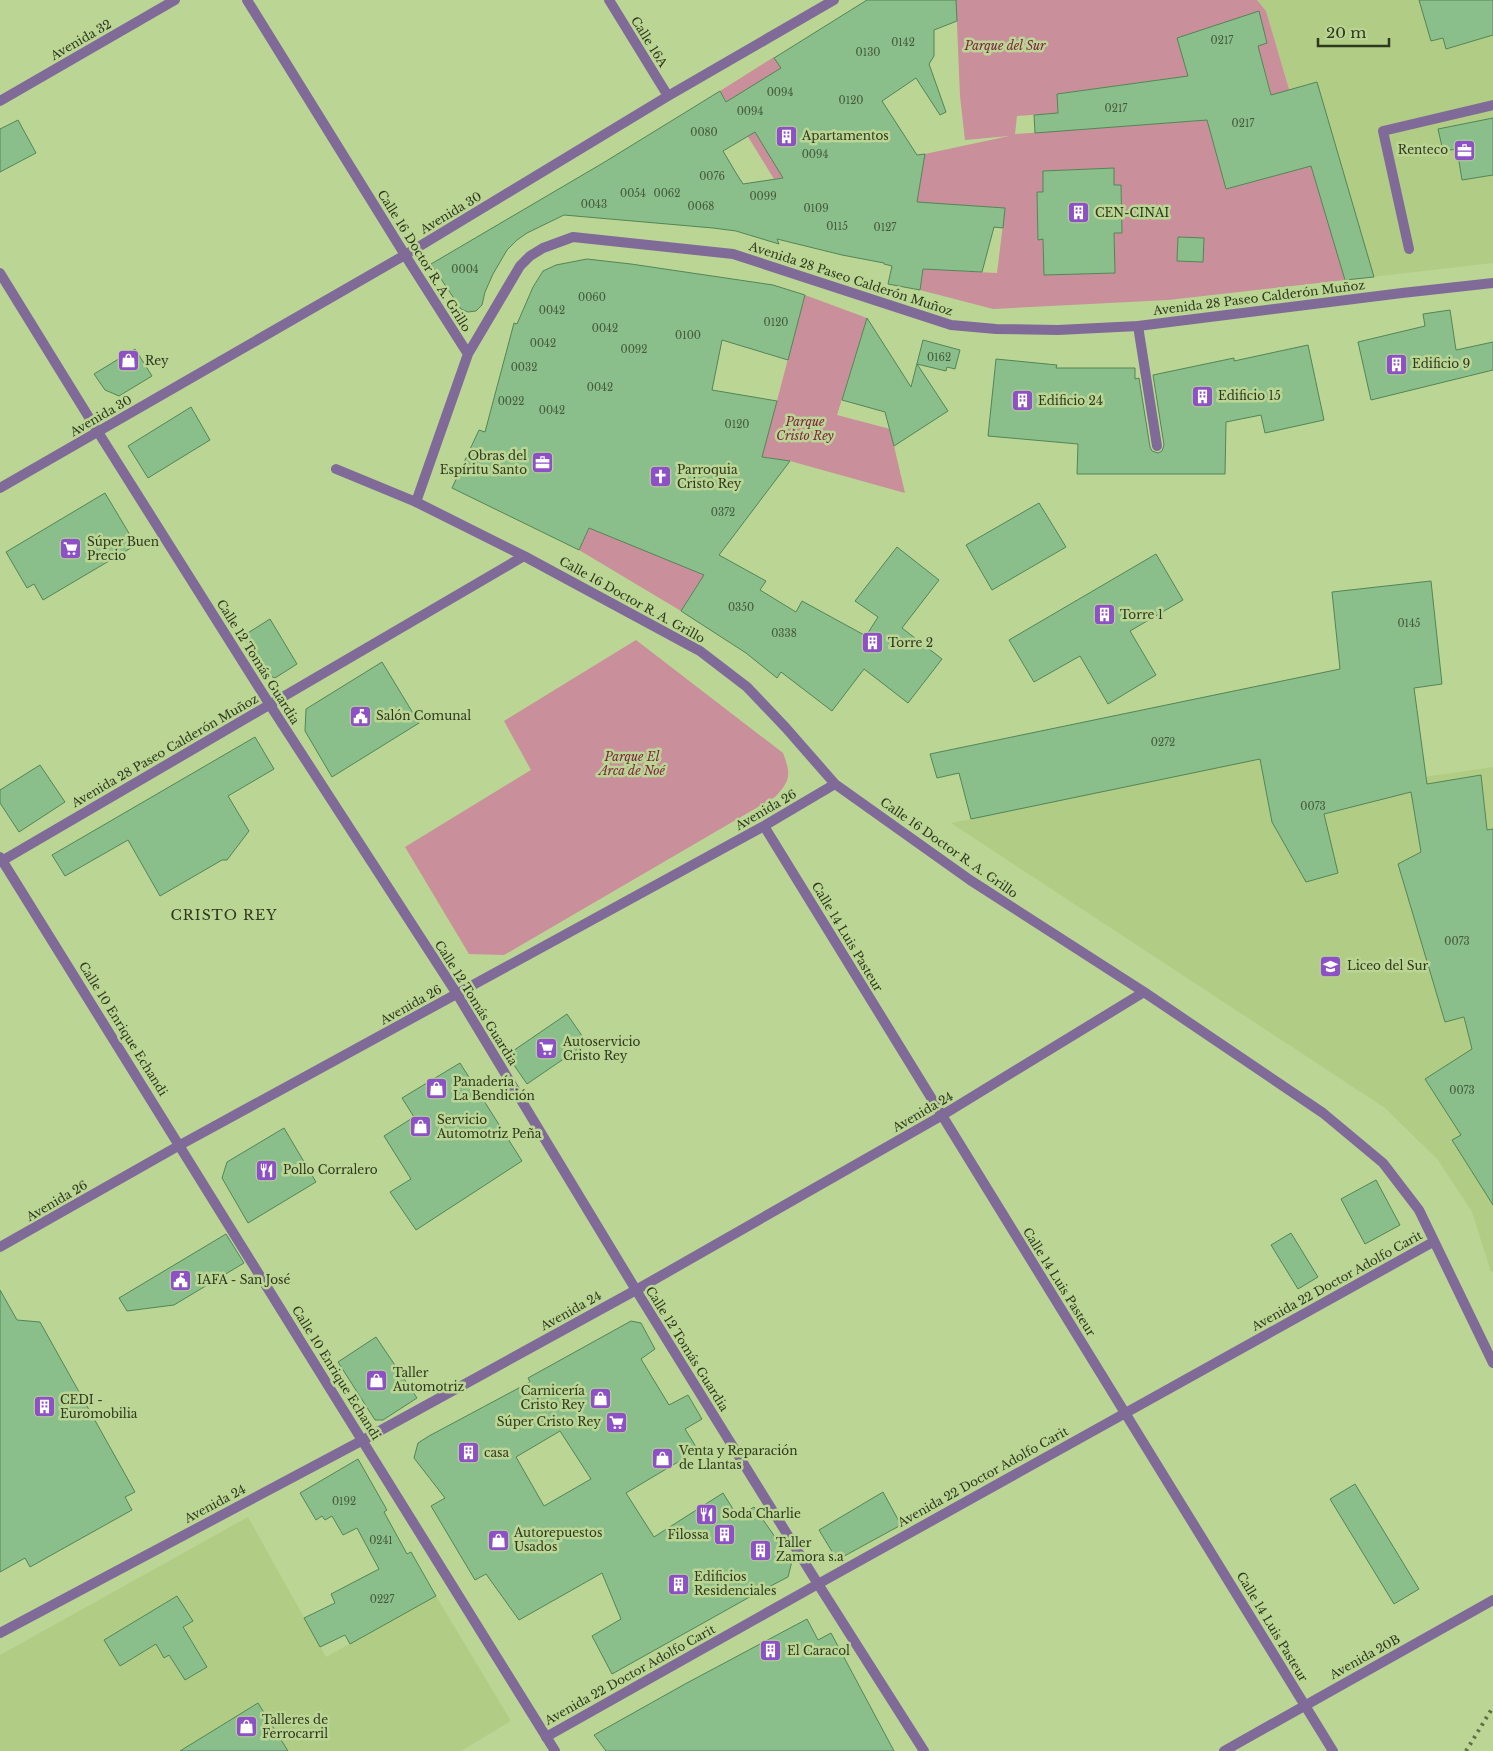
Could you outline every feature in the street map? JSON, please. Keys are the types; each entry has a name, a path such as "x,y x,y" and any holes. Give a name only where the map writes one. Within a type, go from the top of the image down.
{"street":[{"name":"Avenida 32","path":"0,101 175,0"},
{"name":"Calle 16 Doctor R. A. Grillo","path":"247,0 468,354"},
{"name":"Calle 16A","path":"609,0 668,96"},
{"name":"Avenida 30","path":"0,488 405,255 668,96 834,0"},
{"path":"1409,249 1383,131 1493,105"},
{"name":"Avenida 28 Paseo Calderón Muñoz","path":"468,354 520,266 542,248 573,237 588,237 733,254 951,325 996,329 1058,330 1138,326 1402,293 1493,284"},
{"name":"Calle 12 Tomás Guardia","path":"0,273 270,705 457,994 636,1290 924,1751"},
{"path":"1138,326 1157,446"},
{"path":"416,502 468,354"},
{"name":"Calle 16 Doctor R. A. Grillo","path":"336,469 416,502 524,556 700,651 747,687 835,784 970,880 1144,992 1323,1113 1383,1163 1419,1210 1493,1363"},
{"name":"Avenida 28 Paseo Calderón Muñoz","path":"1,860 524,556"},
{"name":"Avenida 26","path":"0,1248 180,1145 764,826 835,784"},
{"name":"Calle 14 Luis Pasteur","path":"764,826 1333,1751"},
{"name":"Calle 10 Enrique Echandi","path":"1,860 180,1145 555,1751"},
{"name":"Avenida 24","path":"0,1633 363,1440 636,1290 942,1116 1144,992"},
{"name":"Avenida 22 Doctor Adolfo Carit","path":"546,1737 1433,1242"},
{"name":"Avenida 20B","path":"1224,1751 1493,1600"}],"shaded area":[{"path":"1257,0 1493,0 1493,263 1345,280 1266,11"},
{"name":"Liceo del Sur","path":"1396,731 1403,780 1493,767 1493,1271 1491,1272 1472,1212 1438,1160 1385,1108 951,823"},
{"path":"248,1517 326,1657 436,1596 511,1721 461,1751 0,1751 0,1655"}],"green space":[{"name":"Parque del Sur","path":"956,0 1257,0 1266,11 1345,280 1168,300 993,309 920,290 927,246 916,208 925,154 1009,136 965,140 960,96","holes":["1261,57 1292,171 1226,189 1195,75","1172,78 1194,106 1196,121 1015,134 1017,116 1058,113 1057,94","1114,168 1114,185 1121,186 1122,233 1114,233 1115,273 1045,275 1043,239 1038,239 1037,192 1043,192 1043,171","949,205 1005,208 997,273 957,271 963,237"]},
{"path":"774,57 781,68 785,177 774,179 720,91"},
{"name":"Parque Cristo Rey","path":"805,295 867,318 837,415 890,429 905,493 790,461 762,457"},
{"path":"601,503 704,575 681,611 579,550"},
{"name":"Parque El Arca de Noé","path":"636,640 783,753 788,772 787,781 775,797 504,955 469,954 405,847 531,770 504,721"}],"building":[{"path":"867,0 956,0 957,21 934,30 934,56 929,64 946,112 940,115 916,78 882,101 917,155 925,154 917,202 1005,208 1003,228 994,227 982,272 923,269 920,290 888,284 892,266 884,263 777,239 779,244 736,231 564,215 517,240 507,250 493,274 485,292 482,305 476,311 468,312 461,309 431,264 603,163 720,91 726,102 781,68 774,58","holes":["755,132 783,178 743,184 723,151"]},
{"path":"1419,0 1493,0 1493,35 1446,49 1443,38 1431,41"},
{"path":"1259,11 1267,43 1258,46 1271,95 1317,82 1374,277 1345,280 1311,166 1226,189 1207,120 1035,133 1034,115 1058,113 1057,94 1188,76 1177,38"},
{"name":"Renteco","path":"1493,118 1493,175 1462,180 1457,149 1443,151 1438,129"},
{"path":"18,120 36,153 0,172 0,129"},
{"name":"CEN-CINAI","path":"1114,168 1114,185 1121,185 1122,233 1114,233 1115,273 1044,275 1043,239 1038,240 1037,192 1043,192 1043,171"},
{"path":"1178,237 1204,238 1203,262 1177,261"},
{"path":"587,259 773,285 805,295 788,360 722,340 712,390 777,401 762,457 790,461 719,555 766,581 760,590 796,612 802,601 866,636 878,617 855,601 897,547 939,580 902,628 942,659 908,703 864,669 832,711 781,672 777,678 746,653 681,611 704,575 589,528 579,550 452,488 479,430 485,432 514,323 517,324 533,287 543,271 556,265"},
{"path":"1450,310 1456,350 1493,342 1493,370 1371,400 1358,342 1425,326 1423,314"},
{"path":"867,318 911,387 923,340 960,350 955,369 947,367 946,371 917,364 948,411 894,446 885,412 842,400"},
{"path":"1308,345 1324,420 1265,433 1261,415 1226,422 1225,474 1077,474 1078,444 988,436 996,359 1057,365 1056,368 1135,368 1135,379 1139,378 1150,447 1152,451 1158,453 1162,451 1164,445 1153,375 1234,358 1234,361"},
{"name":"Rey","path":"135,349 152,376 119,396 105,390 94,374"},
{"path":"191,407 210,440 148,478 128,446"},
{"name":"Súper Buen Precio","path":"105,493 136,545 43,600 34,584 27,588 6,552"},
{"path":"1039,503 1066,547 992,590 966,545"},
{"name":"Torre 1","path":"1156,554 1183,600 1130,631 1156,675 1108,704 1080,656 1034,682 1009,640"},
{"path":"1431,581 1442,684 1414,688 1427,784 1481,775 1487,830 1493,829 1493,1205 1452,1140 1461,1135 1425,1079 1472,1049 1464,1017 1445,1022 1398,864 1421,852 1411,792 1324,814 1338,873 1306,882 1272,822 1260,759 971,819 959,773 937,778 930,754 1340,669 1332,592"},
{"path":"270,619 297,664 275,678 266,674 243,636"},
{"name":"Salón Comunal","path":"382,662 419,723 332,777 305,731 306,709"},
{"path":"255,737 274,769 228,796 249,831 227,860 222,860 160,896 128,840 65,876 52,855"},
{"path":"40,765 65,802 19,832 0,803 0,790"},
{"name":"Autoservicio Cristo Rey","path":"567,1014 587,1043 527,1084 507,1055"},
{"path":"460,1063 522,1161 416,1230 390,1192 411,1179 384,1136 414,1117 402,1098"},
{"name":"Pollo Corralero","path":"284,1128 316,1182 248,1223 222,1178 227,1162"},
{"path":"1376,1180 1400,1225 1365,1244 1341,1199"},
{"path":"1291,1233 1318,1277 1298,1289 1271,1245"},
{"name":"IAFA - San José","path":"226,1234 244,1263 174,1305 127,1311 119,1298"},
{"name":"CEDI - Euromobilia","path":"0,1290 17,1320 40,1322 135,1492 125,1497 132,1510 30,1567 25,1558 0,1572"},
{"path":"631,1321 641,1323 655,1349 641,1359 669,1405 688,1395 702,1419 685,1429 698,1450 626,1493 654,1537 723,1493 738,1517 754,1507 792,1561 788,1577 612,1674 592,1636 621,1619 602,1573 519,1620 486,1574 475,1580 431,1506 445,1498 414,1458 418,1443 530,1382 528,1378","holes":["560,1431 591,1479 544,1506 516,1457"]},
{"name":"Taller Automotriz","path":"376,1337 417,1398 383,1420 375,1420 338,1362"},
{"path":"358,1459 387,1510 384,1512 407,1554 411,1552 436,1596 350,1644 345,1635 320,1647 304,1618 335,1603 331,1594 379,1569 357,1528 343,1535 332,1516 325,1520 322,1516 316,1520 300,1493"},
{"path":"1355,1484 1419,1589 1394,1604 1330,1499"},
{"path":"883,1492 901,1525 837,1560 819,1530"},
{"path":"177,1596 193,1621 183,1627 207,1667 185,1680 169,1655 164,1658 156,1644 120,1666 104,1640"},
{"path":"807,1619 818,1640 831,1633 894,1751 606,1751 594,1735 685,1684"},
{"name":"Talleres de Ferrocarril","path":"258,1703 288,1751 180,1751"}],"railway":[{"path":"1466,1751 1493,1707"}],"place":[{"name":"Apartamentos","path":"786,136"},
{"name":"Renteco","path":"1464,150"},
{"name":"CEN-CINAI","path":"1079,213"},
{"name":"Rey","path":"129,361"},
{"name":"Edificio 9","path":"1396,364"},
{"name":"Edificio 15","path":"1202,396"},
{"name":"Edificio 24","path":"1022,401"},
{"name":"Obras del Espíritu Santo","path":"543,463"},
{"name":"Parroquia Cristo Rey","path":"661,477"},
{"name":"Súper Buen Precio","path":"71,549"},
{"name":"Torre 1","path":"1104,615"},
{"name":"Torre 2","path":"872,643"},
{"name":"Salón Comunal","path":"360,716"},
{"name":"Liceo del Sur","path":"1331,966"},
{"name":"Autoservicio Cristo Rey","path":"547,1049"},
{"name":"Panadería La Bendición","path":"437,1089"},
{"name":"Servicio Automotriz Peña","path":"421,1127"},
{"name":"Pollo Corralero","path":"267,1170"},
{"name":"IAFA - San José","path":"181,1280"},
{"name":"Taller Automotriz","path":"377,1380"},
{"name":"Carnicería Cristo Rey","path":"601,1398"},
{"name":"CEDI - Euromobilia","path":"44,1407"},
{"name":"Súper Cristo Rey","path":"617,1422"},
{"name":"casa","path":"468,1453"},
{"name":"Venta y Reparación de Llantas","path":"663,1458"},
{"name":"Soda Charlie","path":"706,1514"},
{"name":"Filossa","path":"725,1535"},
{"name":"Autorepuestos Usados","path":"498,1540"},
{"name":"Taller Zamora s.a","path":"760,1550"},
{"name":"Edificios Residenciales","path":"678,1584"},
{"name":"El Caracol","path":"771,1651"},
{"name":"Talleres de Ferrocarril","path":"246,1727"}],"district":[{"name":"CRISTO REY","path":"224,915"}]}
